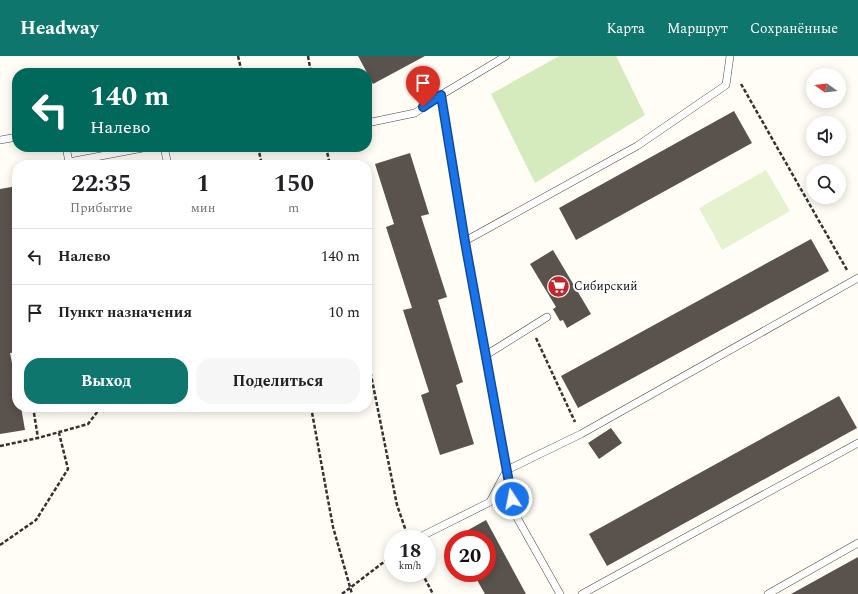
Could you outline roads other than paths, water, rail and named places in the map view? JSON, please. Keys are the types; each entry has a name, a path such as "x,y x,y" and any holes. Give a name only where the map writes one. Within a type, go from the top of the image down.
{"lane":[{"path":"372,122 415,113 441,95 506,56"},
{"path":"465,242 637,146 726,86 730,56"},
{"path":"441,95 465,242 515,514 560,594"},
{"path":"0,140 12,138"},
{"path":"80,160 122,152"},
{"path":"434,530 490,502 507,470 580,434 856,280"},
{"path":"486,355 547,317"},
{"path":"582,594 858,443"},
{"path":"768,594 858,543"}],"place":[{"name":"Сибирский","path":"559,286"}]}
